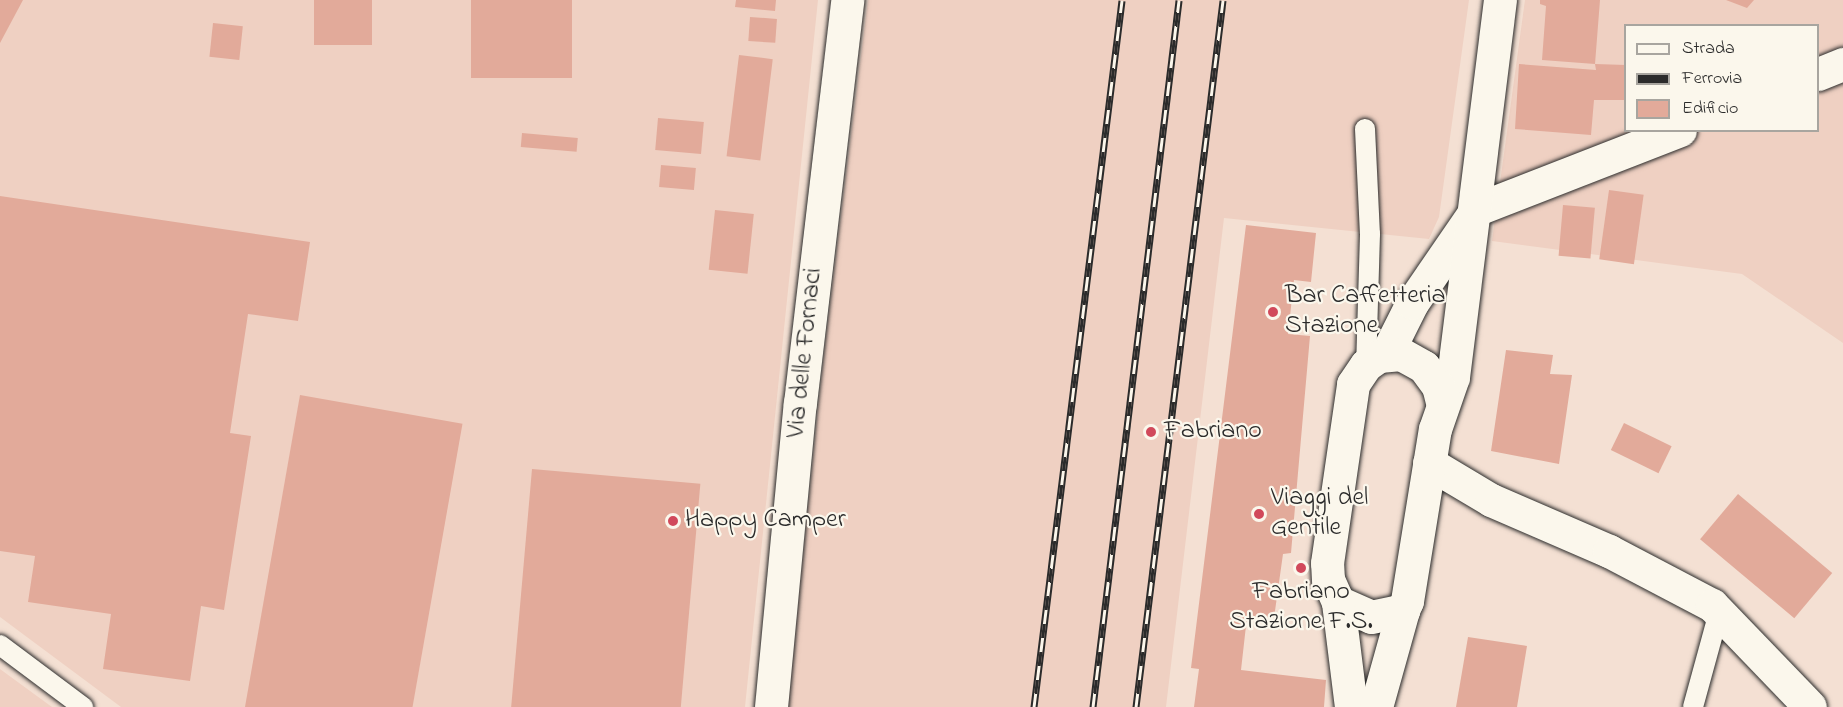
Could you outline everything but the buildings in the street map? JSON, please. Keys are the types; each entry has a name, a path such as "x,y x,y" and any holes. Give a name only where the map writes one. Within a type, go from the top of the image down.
{"street":[{"name":"Via delle Fornaci","path":"771,707 800,403 847,0"},
{"path":"1376,707 1403,610 1442,402 1453,377 1500,0"},
{"path":"1819,74 1843,64"},
{"path":"1351,707 1338,602 1328,580 1330,540 1353,384 1376,359 1475,210 1675,132"},
{"path":"1376,359 1401,354 1424,367 1438,386 1442,402"},
{"path":"1429,463 1491,500 1609,551 1719,612 1810,707"},
{"path":"1421,510 1460,500 1491,500"},
{"path":"1338,602 1371,617 1389,616 1403,610"}],"lane":[{"path":"1365,129 1376,359"},
{"path":"1693,707 1719,612"},
{"path":"0,645 83,707"}],"shaded area":[{"path":"0,0 818,0 745,707 121,707 0,617"},
{"path":"868,0 1469,0 1439,217 1429,239 1224,218 1166,707 787,707 825,344"},
{"path":"1525,0 1843,0 1843,343 1742,274 1492,241"},
{"path":"0,669 52,707 0,707"}],"railway":[{"path":"1034,707 1122,0"},
{"path":"1093,707 1179,0"},
{"path":"1136,707 1223,0"}],"place":[{"name":"Bar Caffetteria Stazione","path":"1273,312"},
{"name":"Fabriano","path":"1151,432"},
{"name":"Viaggi del Gentile","path":"1259,514"},
{"name":"Happy Camper","path":"673,521"},
{"name":"Fabriano Stazione F.S.","path":"1301,568"}]}
